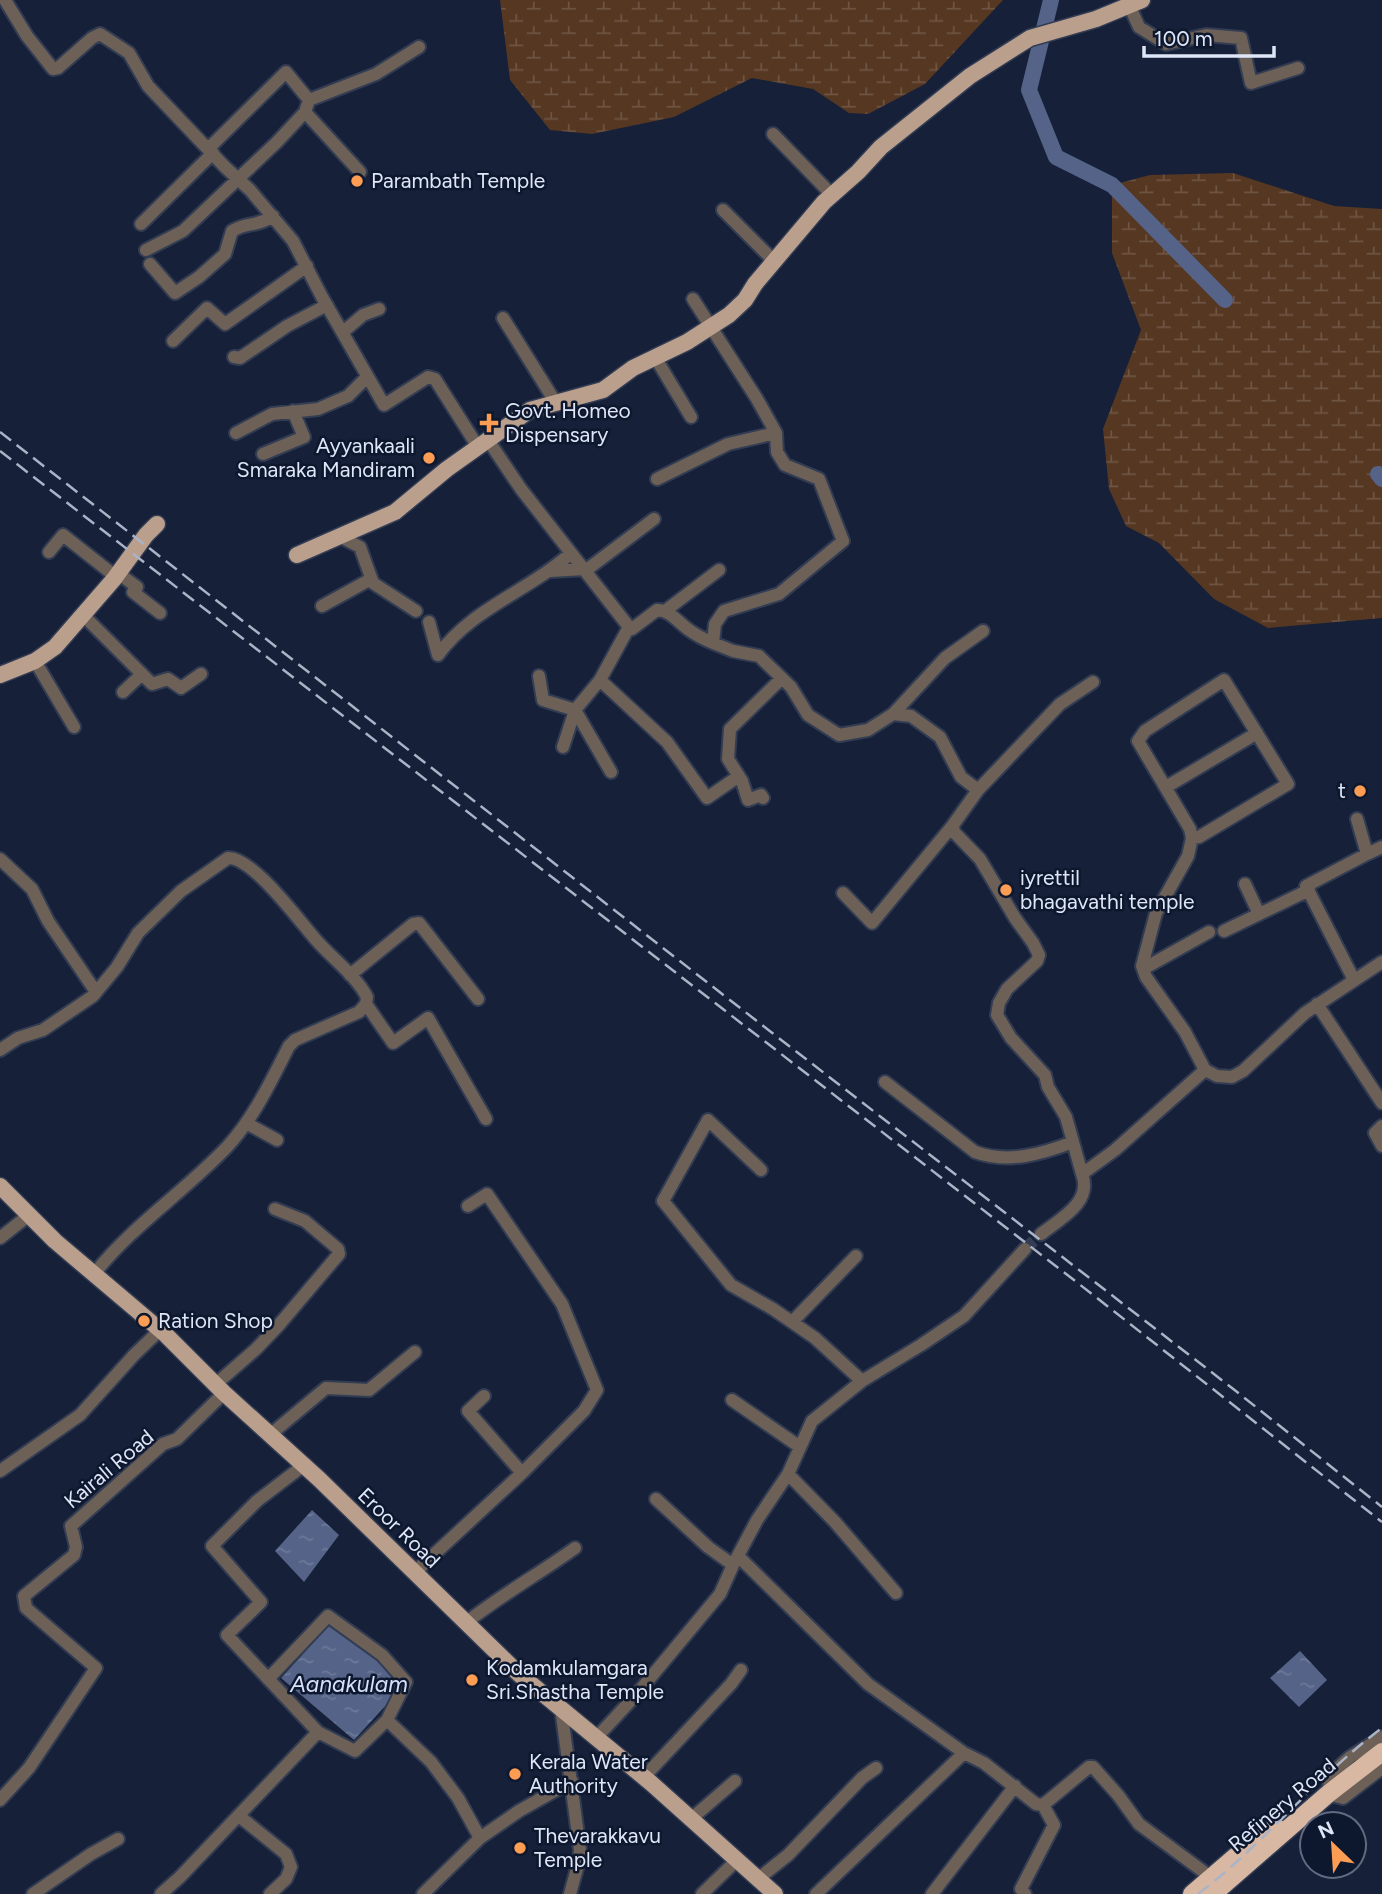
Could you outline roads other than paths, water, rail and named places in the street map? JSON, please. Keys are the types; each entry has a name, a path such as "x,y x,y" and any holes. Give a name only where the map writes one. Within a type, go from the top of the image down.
{"highway":[{"name":"Refinery Road","path":"1192,1894 1212,1886 1382,1752"}],"main road":[{"path":"297,555 395,512 419,491 530,410 603,390 633,368 687,342 729,315 745,300 797,231 832,195 907,125 970,76 1030,38 1096,19 1136,3"},
{"path":"0,675 35,661 55,647 157,524"},
{"name":"Eroor Road","path":"0,1186 55,1241 160,1330 304,1465 519,1674 644,1777 775,1894"}],"street":[{"path":"5,0 27,36 53,69 58,68 100,34 112,40 133,59 148,86 250,190 293,242 384,405 428,377 435,379 632,629 657,610 666,611 680,624 713,643 733,651 759,656 791,687 808,715 839,735 868,730 893,714 945,658 983,631"},
{"path":"1136,3 1139,27 1166,44 1206,35 1241,38 1251,83 1298,68"},
{"path":"146,250 183,231 277,142 307,106 376,74 419,47"},
{"path":"141,224 286,72 307,106 360,172"},
{"path":"773,134 832,195"},
{"path":"723,210 774,261"},
{"path":"150,264 175,293 199,277 225,254 232,231 243,224 259,225 273,216"},
{"path":"173,341 206,308 225,324 307,267"},
{"path":"693,299 776,433 777,452 785,465 820,479 843,541 779,594 724,611 715,624 713,643"},
{"path":"234,357 240,358 287,326 327,305"},
{"path":"343,332 363,315 379,309"},
{"path":"503,318 556,402"},
{"path":"655,357 691,417"},
{"path":"236,432 272,414 318,409 348,396 368,377"},
{"path":"263,454 304,437 293,411"},
{"path":"657,480 728,444 776,433"},
{"path":"551,571 584,570 654,519"},
{"path":"49,552 63,535 137,587 133,592 160,613"},
{"path":"339,536 360,547 373,583 416,611"},
{"path":"429,622 438,655 472,620 551,571 571,553"},
{"path":"666,611 719,570"},
{"path":"322,607 371,579"},
{"path":"83,615 152,684 168,678 181,688 201,674"},
{"path":"563,747 575,710 600,680 629,627"},
{"path":"35,661 74,727"},
{"path":"123,692 142,674"},
{"path":"539,676 543,700 575,710 611,772"},
{"path":"763,798 761,795 748,800 739,776 728,759 730,729 782,678"},
{"path":"600,680 667,742 707,798 739,776"},
{"path":"1192,838 1199,837 1288,785 1224,680 1145,731 1138,741 1190,829 1192,838 1188,856 1156,913 1146,945 1143,969 1185,1032 1205,1070 1217,1076 1232,1076 1243,1071 1317,1004 1382,962"},
{"path":"843,893 872,923 953,825 978,790 1060,704 1093,682"},
{"path":"893,714 911,716 940,737 961,777 978,790"},
{"path":"1166,787 1257,733"},
{"path":"1357,819 1367,854"},
{"path":"953,825 954,832 980,859 1015,918 1034,943 1039,956 1007,989 999,1003 997,1015 1011,1038 1045,1075 1048,1087 1066,1117 1085,1189 1075,1207 1041,1234"},
{"path":"1354,980 1306,886 1382,847"},
{"path":"0,1051 18,1038 34,1034 55,1023 96,992 144,927 181,891 228,858 234,858 257,874 363,989 367,997 366,1004 359,1012 295,1040 289,1046 246,1123 229,1145 135,1231 94,1274"},
{"path":"0,859 32,889 48,920 96,992"},
{"path":"1245,884 1259,915"},
{"path":"1224,931 1309,890"},
{"path":"350,975 413,924 419,923 478,999"},
{"path":"1143,969 1209,932"},
{"path":"366,1004 393,1043 429,1018 486,1119"},
{"path":"1317,1004 1382,1103"},
{"path":"1082,1174 1115,1150 1205,1070"},
{"path":"885,1082 975,1152 983,1155 1017,1157 1041,1153 1073,1142"},
{"path":"761,1170 708,1120 663,1200 666,1208 676,1216 731,1285 815,1338 862,1381"},
{"path":"246,1123 277,1140"},
{"path":"1382,1126 1375,1133 1382,1146"},
{"path":"415,1572 522,1473 584,1411 597,1390 562,1304 510,1226 487,1194 468,1206"},
{"path":"220,1389 339,1254 338,1249 309,1223 275,1209"},
{"path":"0,1238 29,1215"},
{"path":"597,1737 720,1594 757,1520 788,1474 813,1421 862,1381 964,1315 1025,1249"},
{"path":"792,1322 856,1256"},
{"path":"0,1471 80,1415 160,1330"},
{"path":"271,1434 326,1388 369,1390 415,1352"},
{"name":"Kairali Road","path":"0,1800 29,1768 96,1668 26,1608 24,1596 74,1555 76,1547 71,1526 163,1444 177,1439 220,1389"},
{"path":"484,1396 468,1411 522,1473"},
{"path":"732,1400 800,1447"},
{"path":"268,1679 328,1616 382,1655 406,1682 387,1720 355,1751 318,1732 268,1679 227,1635 261,1602 212,1546 257,1501 304,1465"},
{"path":"788,1474 835,1522 896,1593"},
{"path":"656,1499 708,1547 736,1561 868,1684 964,1754 976,1758 1037,1804 1043,1805"},
{"path":"467,1622 498,1598 575,1548"},
{"path":"644,1777 741,1670"},
{"path":"561,1708 580,1850 570,1894"},
{"path":"387,1720 431,1762 458,1798 480,1838"},
{"path":"161,1894 318,1732"},
{"path":"1382,1737 1350,1757 1331,1774 1328,1795 1343,1798 1382,1768"},
{"path":"816,1894 964,1754"},
{"path":"1043,1805 1088,1767 1093,1767 1139,1824 1212,1886"},
{"path":"758,1879 788,1855 862,1778 876,1768"},
{"path":"423,1894 480,1838 519,1811 572,1781"},
{"path":"691,1819 735,1781"},
{"path":"932,1894 1015,1786"},
{"path":"1025,1894 1021,1889 1054,1825 1043,1805"},
{"path":"239,1816 286,1854 291,1867 286,1879 270,1894"},
{"path":"33,1894 50,1890 91,1854 118,1839"},
{"path":"702,1894 737,1860"}],"water":[{"path":"312,1510 339,1535 304,1582 275,1551"},
{"name":"Aanakulam","path":"332,1622 387,1663 400,1690 354,1740 281,1678"},
{"path":"1300,1651 1327,1680 1299,1707 1270,1678"}],"waterway":[{"path":"1051,0 1029,90 1056,157 1112,185 1225,300"},
{"path":"1378,474 1382,479"}],"tunnel":[{"path":"1025,1249 1041,1234"}],"railway":[{"path":"0,432 1382,1507"},
{"path":"0,451 1092,1294 1382,1522"},
{"path":"1198,1894 1245,1854 1334,1768 1382,1728"}],"place":[{"name":"Parambath Temple","path":"357,181"},
{"name":"Govt. Homeo Dispensary","path":"489,423"},
{"name":"Ayyankaali Smaraka Mandiram","path":"429,458"},
{"name":"t","path":"1360,791"},
{"name":"iyrettil bhagavathi temple","path":"1006,890"},
{"name":"Ration Shop","path":"144,1321"},
{"name":"Kodamkulamgara Sri.Shastha Temple","path":"472,1680"},
{"name":"Kerala Water Authority","path":"515,1774"},
{"name":"Thevarakkavu Temple","path":"520,1848"}]}
